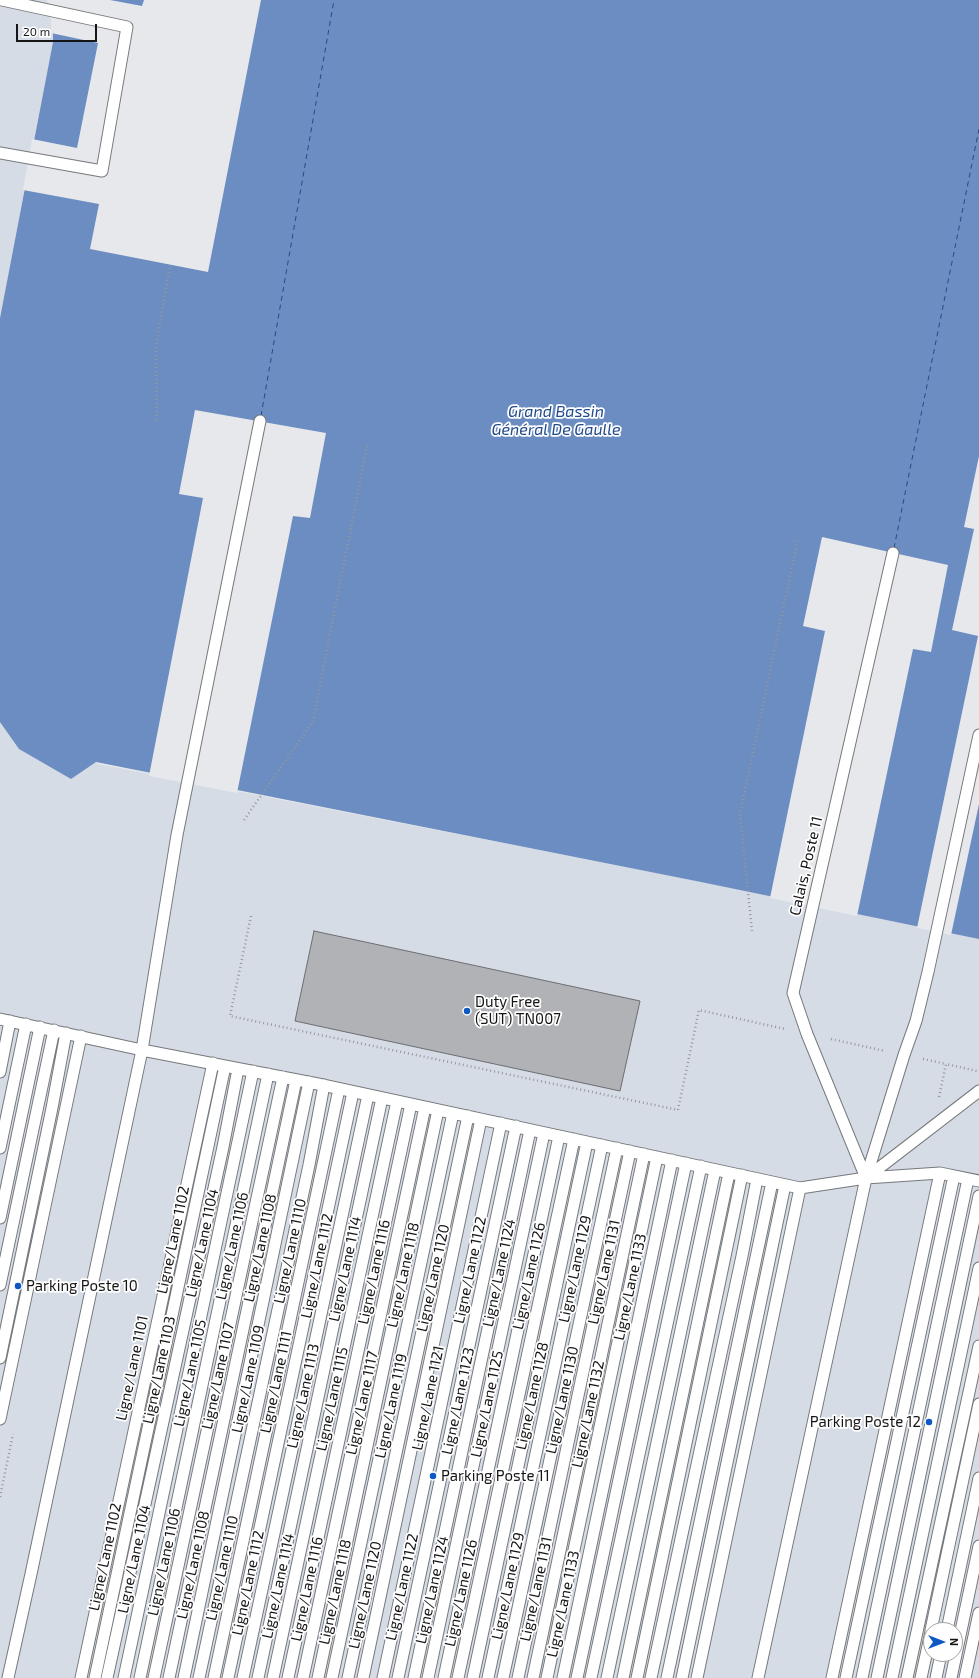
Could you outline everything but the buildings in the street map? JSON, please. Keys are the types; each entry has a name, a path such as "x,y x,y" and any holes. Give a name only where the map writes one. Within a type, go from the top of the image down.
{"lane":[{"path":"0,153 102,171 127,27 2,0"},
{"path":"8,1678 142,1050 178,835 260,421"},
{"name":"Calais, Poste 11","path":"866,1178 793,993 893,553"},
{"path":"758,1678 866,1178 916,1021 979,735"},
{"path":"0,1072 5,1020 142,1050 310,1082 800,1188 866,1178 940,1173 974,1180 862,1678"},
{"path":"0,1148 26,1024"},
{"path":"0,1218 40,1027"},
{"path":"0,1286 54,1030"},
{"path":"0,1358 52,1108 66,1033"},
{"path":"0,1419 81,1036"},
{"name":"Ligne/Lane 1101","path":"81,1678 212,1064"},
{"name":"Ligne/Lane 1102","path":"95,1678 225,1066"},
{"name":"Ligne/Lane 1103","path":"107,1678 223,1147 238,1069"},
{"name":"Ligne/Lane 1104","path":"124,1678 253,1071"},
{"name":"Ligne/Lane 1105","path":"140,1678 268,1074"},
{"name":"Ligne/Lane 1106","path":"154,1678 283,1077"},
{"name":"Ligne/Lane 1107","path":"169,1678 296,1080"},
{"name":"Ligne/Lane 1108","path":"184,1678 310,1082"},
{"name":"Ligne/Lane 1109","path":"199,1678 309,1165 324,1085"},
{"name":"Ligne/Lane 1110","path":"214,1678 339,1089"},
{"path":"866,1178 979,1091"},
{"name":"Ligne/Lane 1111","path":"228,1678 353,1092"},
{"name":"Ligne/Lane 1112","path":"243,1678 368,1095"},
{"name":"Ligne/Lane 1113","path":"258,1678 382,1098"},
{"name":"Ligne/Lane 1114","path":"273,1678 397,1101"},
{"name":"Ligne/Lane 1115","path":"288,1678 410,1104"},
{"name":"Ligne/Lane 1116","path":"303,1678 425,1107"},
{"name":"Ligne/Lane 1117","path":"318,1678 438,1110"},
{"name":"Ligne/Lane 1118","path":"332,1678 453,1113"},
{"name":"Ligne/Lane 1119","path":"348,1678 468,1116"},
{"name":"Ligne/Lane 1120","path":"363,1678 482,1119"},
{"name":"Ligne/Lane 1121","path":"383,1678 501,1123"},
{"name":"Ligne/Lane 1122","path":"398,1678 516,1126"},
{"name":"Ligne/Lane 1123","path":"414,1678 530,1130"},
{"name":"Ligne/Lane 1124","path":"428,1678 544,1133"},
{"name":"Ligne/Lane 1125","path":"444,1678 559,1136"},
{"name":"Ligne/Lane 1126","path":"458,1678 574,1139"},
{"path":"473,1678 587,1142"},
{"name":"Ligne/Lane 1128","path":"488,1678 602,1145"},
{"name":"Ligne/Lane 1129","path":"503,1678 617,1148"},
{"name":"Ligne/Lane 1130","path":"518,1678 630,1151"},
{"name":"Ligne/Lane 1131","path":"533,1678 644,1154"},
{"name":"Ligne/Lane 1132","path":"547,1678 658,1157"},
{"name":"Ligne/Lane 1133","path":"562,1678 672,1160"},
{"path":"577,1678 686,1163"},
{"path":"591,1678 701,1166"},
{"path":"607,1678 714,1170"},
{"path":"623,1678 729,1173"},
{"path":"832,1678 940,1173"},
{"path":"637,1678 742,1176"},
{"path":"846,1678 954,1176"},
{"path":"651,1678 739,1272 757,1179"},
{"path":"667,1678 772,1182"},
{"path":"682,1678 786,1185"},
{"path":"697,1678 800,1188"},
{"path":"877,1678 979,1196"},
{"path":"892,1678 979,1268"},
{"path":"907,1678 979,1346"},
{"path":"933,1622 979,1404"},
{"path":"948,1622 979,1478"},
{"path":"951,1678 979,1546"},
{"path":"965,1678 979,1613"},
{"path":"921,1678 924,1662"},
{"path":"936,1678 939,1662"}],"path":[{"path":"157,420 156,346 170,265"},
{"path":"244,820 313,721 367,446"},
{"path":"752,930 740,814 798,538"},
{"path":"251,916 230,1016 237,1018 678,1110 699,1010"}],"shaded area":[{"path":"0,0 52,0 53,42 0,318"},
{"path":"0,713 98,764 979,936 979,1678 0,1678"}],"water":[{"name":"Grand Bassin Général De Gaulle","path":"49,0 979,0 979,939 696,881 96,762 71,779 19,749 0,722 0,318 53,42 53,18"}],"pier":[{"path":"47,0 110,0 142,6 144,0 261,0 208,272 90,249 99,204 23,190 32,139 77,148 98,43 51,33 51,19"},
{"path":"195,410 326,433 310,518 293,516 237,793 149,776 203,498 179,494"},
{"path":"979,456 979,804 951,935 917,928 978,636 952,630 974,529 964,527"},
{"path":"822,537 948,565 931,652 913,649 857,916 770,898 825,631 803,626"}],"ferry route":[{"path":"261,416 334,0"},
{"path":"894,548 979,129"}],"place":[{"name":"Duty Free (SUT) TN007","path":"467,1011"},
{"name":"Parking Poste 10","path":"18,1286"},
{"name":"Parking Poste 12","path":"929,1422"},
{"name":"Parking Poste 11","path":"433,1476"}]}
